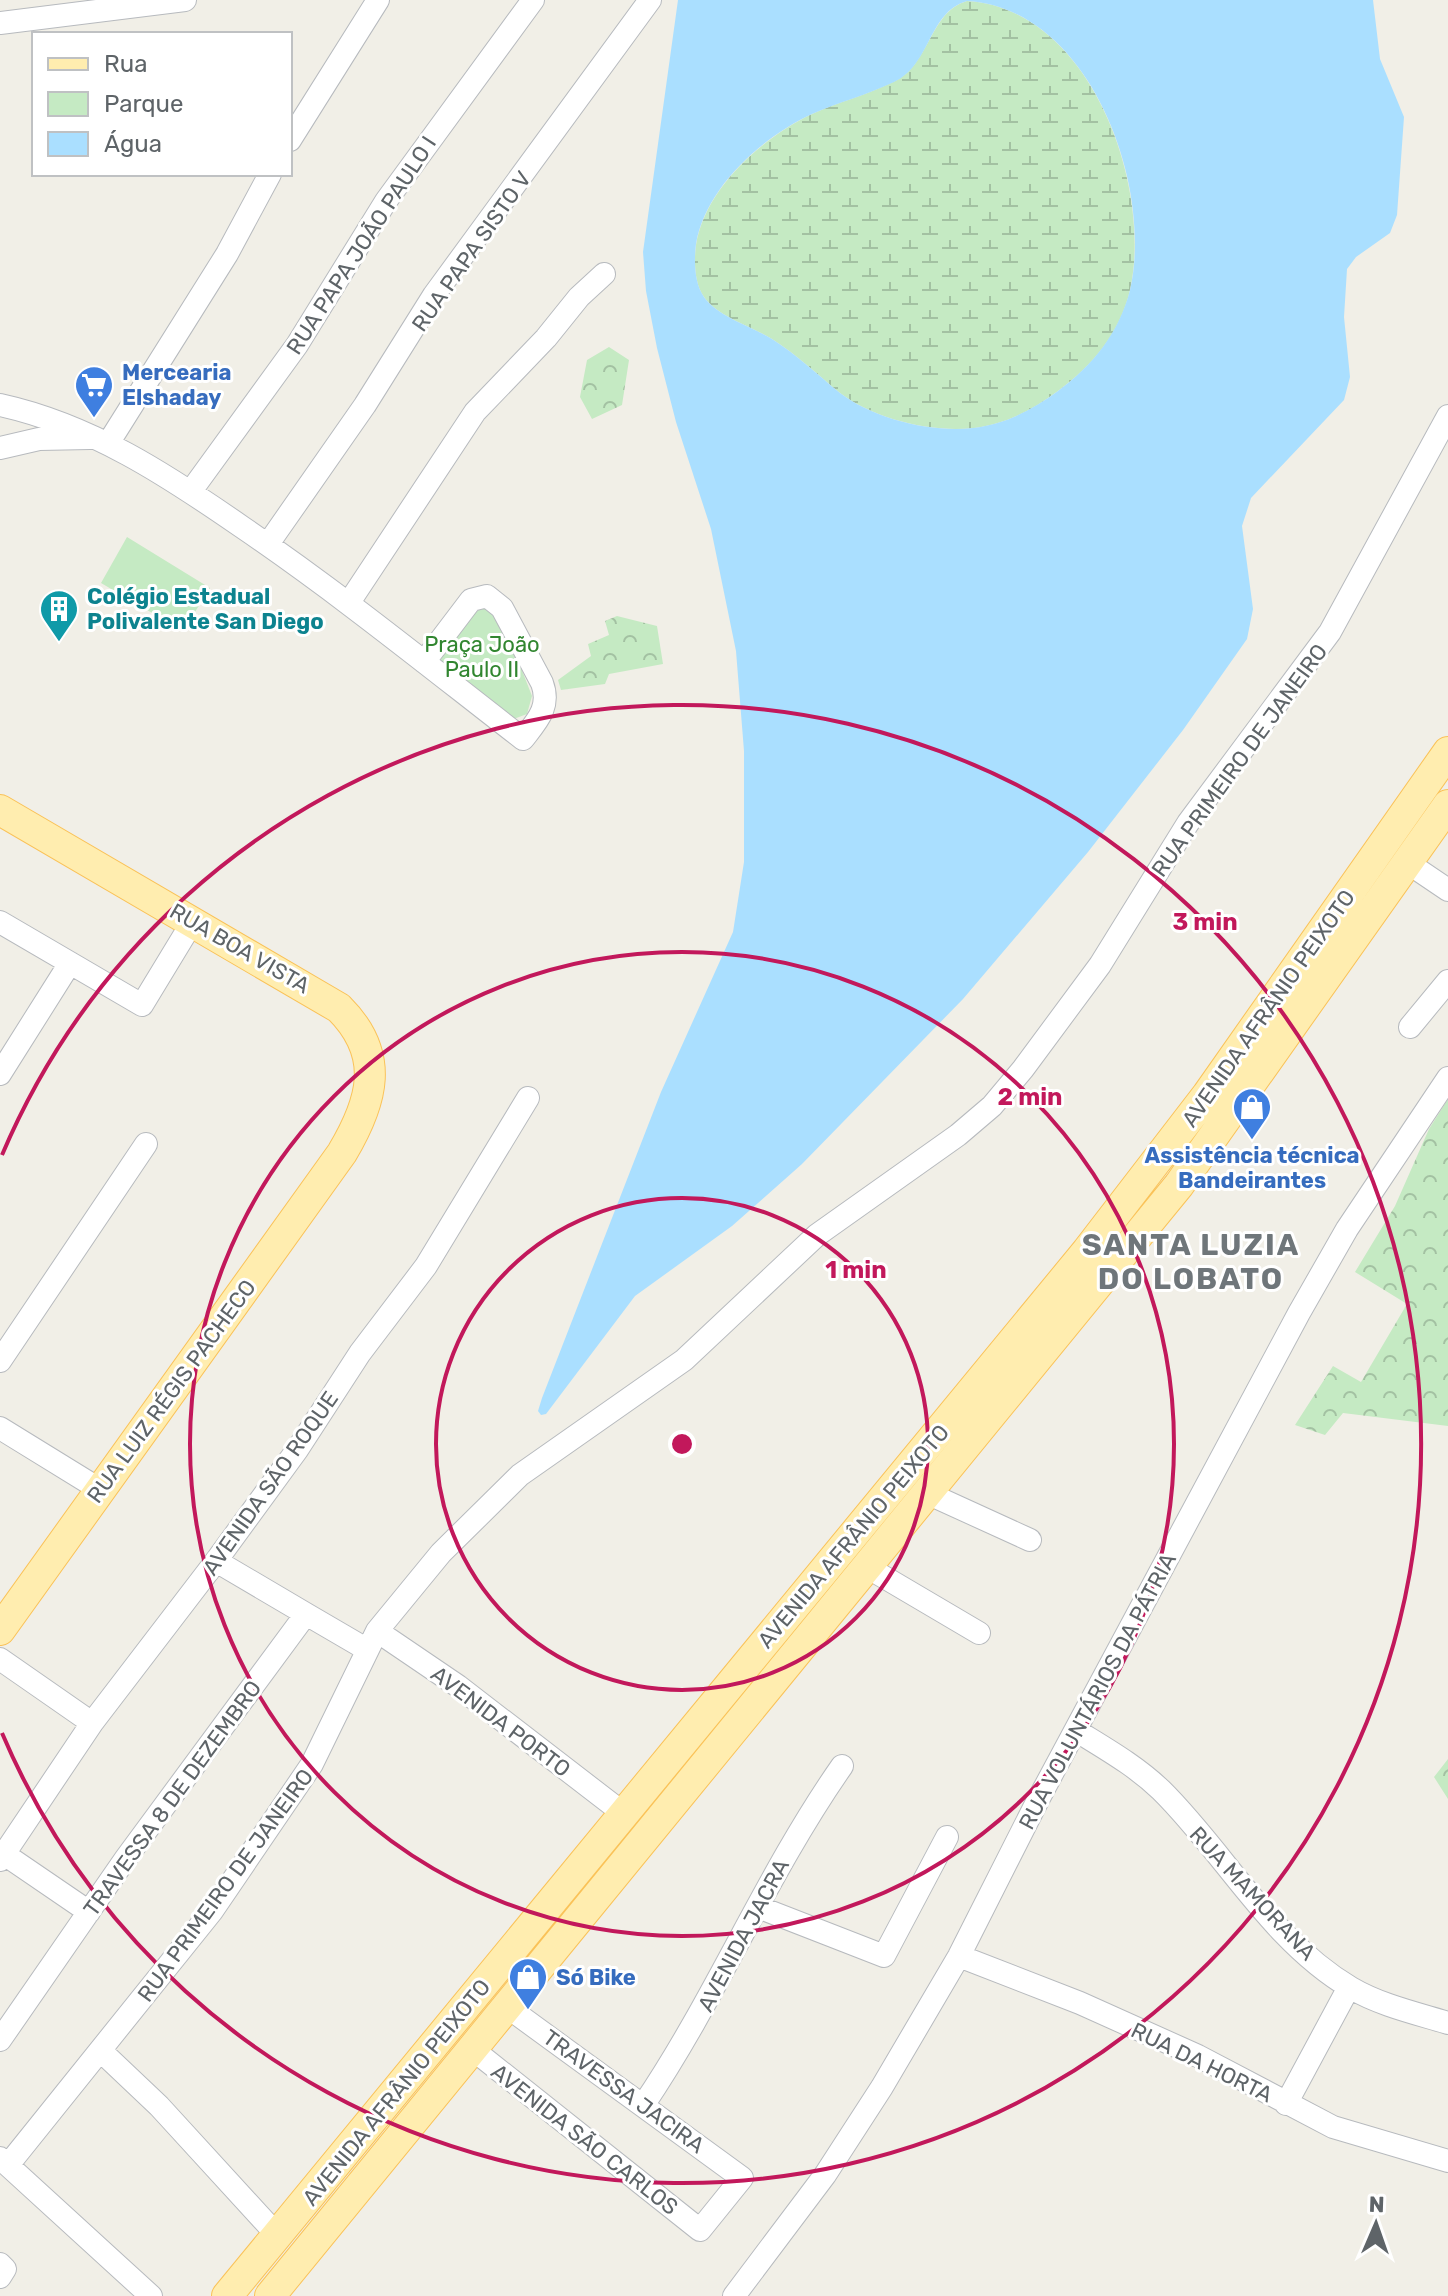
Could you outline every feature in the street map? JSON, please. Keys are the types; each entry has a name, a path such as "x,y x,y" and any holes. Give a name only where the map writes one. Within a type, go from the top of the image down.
{"main road":[{"name":"AVENIDA AFRÂNIO PEIXOTO","path":"227,2296 1144,1179 1448,752"},
{"name":"AVENIDA AFRÂNIO PEIXOTO","path":"270,2296 1179,1185 1448,805"},
{"name":"RUA BOA VISTA","path":"0,810 318,994 355,1024 365,1041 371,1081 358,1126 342,1153"},
{"name":"RUA LUIZ RÉGIS PACHECO","path":"0,1630 342,1153"}],"street":[{"path":"0,23 185,0"},
{"path":"292,137 378,0"},
{"name":"RUA PAPA JOÃO PAULO I","path":"191,491 297,345 386,201 533,0"},
{"name":"RUA PAPA SISTO V","path":"268,544 365,405 443,282 650,0"},
{"path":"102,440 227,254 269,176"},
{"path":"350,601 475,412 546,338 579,297 604,274"},
{"path":"0,405 62,422 102,440 191,491 350,601 424,662 523,739 543,712 546,694 502,608 487,596 471,600 424,662"},
{"name":"RUA PRIMEIRO DE JANEIRO","path":"4,2162 102,2052 212,1911 312,1764 372,1640 441,1553 520,1475 684,1360 817,1235 992,1106 1100,965 1188,823 1330,632 1448,416"},
{"path":"0,419 0,441"},
{"path":"0,448 39,439 102,440"},
{"path":"1408,863 1448,890"},
{"path":"0,922 142,1005 193,921"},
{"path":"0,1074 70,963"},
{"path":"1410,1027 1448,981"},
{"name":"RUA VOLUNTÁRIOS DA PÁTRIA","path":"734,2296 825,2175 959,1956 1299,1313 1347,1229 1448,1078"},
{"name":"AVENIDA SÃO ROQUE","path":"2,1857 92,1723 216,1561 297,1450 360,1353 426,1266 528,1098"},
{"path":"0,1361 146,1144"},
{"path":"0,1428 99,1489"},
{"path":"927,1493 1030,1540"},
{"path":"216,1561 306,1614 372,1640"},
{"path":"867,1567 979,1633"},
{"name":"TRAVESSA 8 DE DEZEMBRO","path":"0,2040 306,1614"},
{"name":"AVENIDA PORTO","path":"372,1640 458,1686 623,1813"},
{"path":"0,1659 92,1723"},
{"name":"RUA MAMORANA","path":"1077,1731 1131,1765 1162,1791 1275,1921 1314,1961 1349,1987 1375,2000 1448,2023"},
{"name":"AVENIDA JACRA","path":"644,2104 685,2043 813,1808 842,1766"},
{"path":"758,1907 884,1956 947,1837"},
{"path":"2,1857 89,1912"},
{"name":"RUA DA HORTA","path":"959,1956 1080,2003 1198,2056 1333,2127 1413,2154 1448,2161"},
{"path":"1286,2104 1349,1987"},
{"name":"TRAVESSA JACIRA","path":"506,2006 742,2178"},
{"name":"AVENIDA SÃO CARLOS","path":"471,2048 700,2230 742,2178"},
{"path":"102,2052 159,2106 278,2236"},
{"path":"4,2162 151,2296"},
{"path":"0,2264 5,2269 0,2277"}],"green space":[{"path":"967,1 1010,11 1048,34 1079,68 1103,109 1121,155 1132,202 1135,248 1125,306 1112,334 1094,359 1071,381 1028,410 986,426 958,429 922,426 886,417 840,393 781,345 710,304 698,285 695,251 711,204 723,185 756,151 812,114 883,87 905,74 915,64 945,16"},
{"path":"609,347 629,360 622,405 592,419 580,397 587,360"},
{"path":"127,537 210,588 183,631 101,583"},
{"name":"Praça João Paulo II","path":"485,606 501,617 532,696 527,714 511,720 439,662 471,615"},
{"path":"617,616 657,626 663,664 609,674 605,684 561,690 558,680 591,656 588,644 609,635 605,621"},
{"path":"1448,1099 1448,1426 1343,1413 1325,1435 1295,1425 1333,1366 1361,1382 1407,1304 1355,1272 1395,1206 1429,1129"},
{"path":"1448,1759 1448,1799 1434,1777"}],"water":[{"path":"678,0 1373,0 1380,59 1404,117 1397,215 1390,233 1356,257 1347,269 1344,317 1350,377 1344,400 1251,498 1242,526 1253,609 1247,639 1183,730 1088,852 963,999 802,1164 732,1226 635,1296 546,1414 541,1415 538,1411 542,1398 661,1092 733,932 744,862 744,751 736,651 711,529 676,422 657,348 646,291 643,252","holes":["967,1 1010,11 1048,34 1079,68 1104,109 1121,155 1132,202 1135,248 1130,290 1112,334 1093,359 1058,391 1018,415 985,426 957,429 922,426 886,417 854,402 781,345 710,304 701,291 695,264 702,223 723,184 756,150 812,114 884,87 906,74 916,64 944,16 954,7"]}],"place":[{"name":"Mercearia Elshaday","path":"94,419"},
{"name":"Colégio Estadual Polivalente San Diego","path":"59,643"},
{"name":"Assistência técnica Bandeirantes","path":"1252,1141"},
{"name":"Só Bike","path":"528,2011"}],"district":[{"name":"SANTA LUZIA DO LOBATO","path":"1191,1262"}]}
